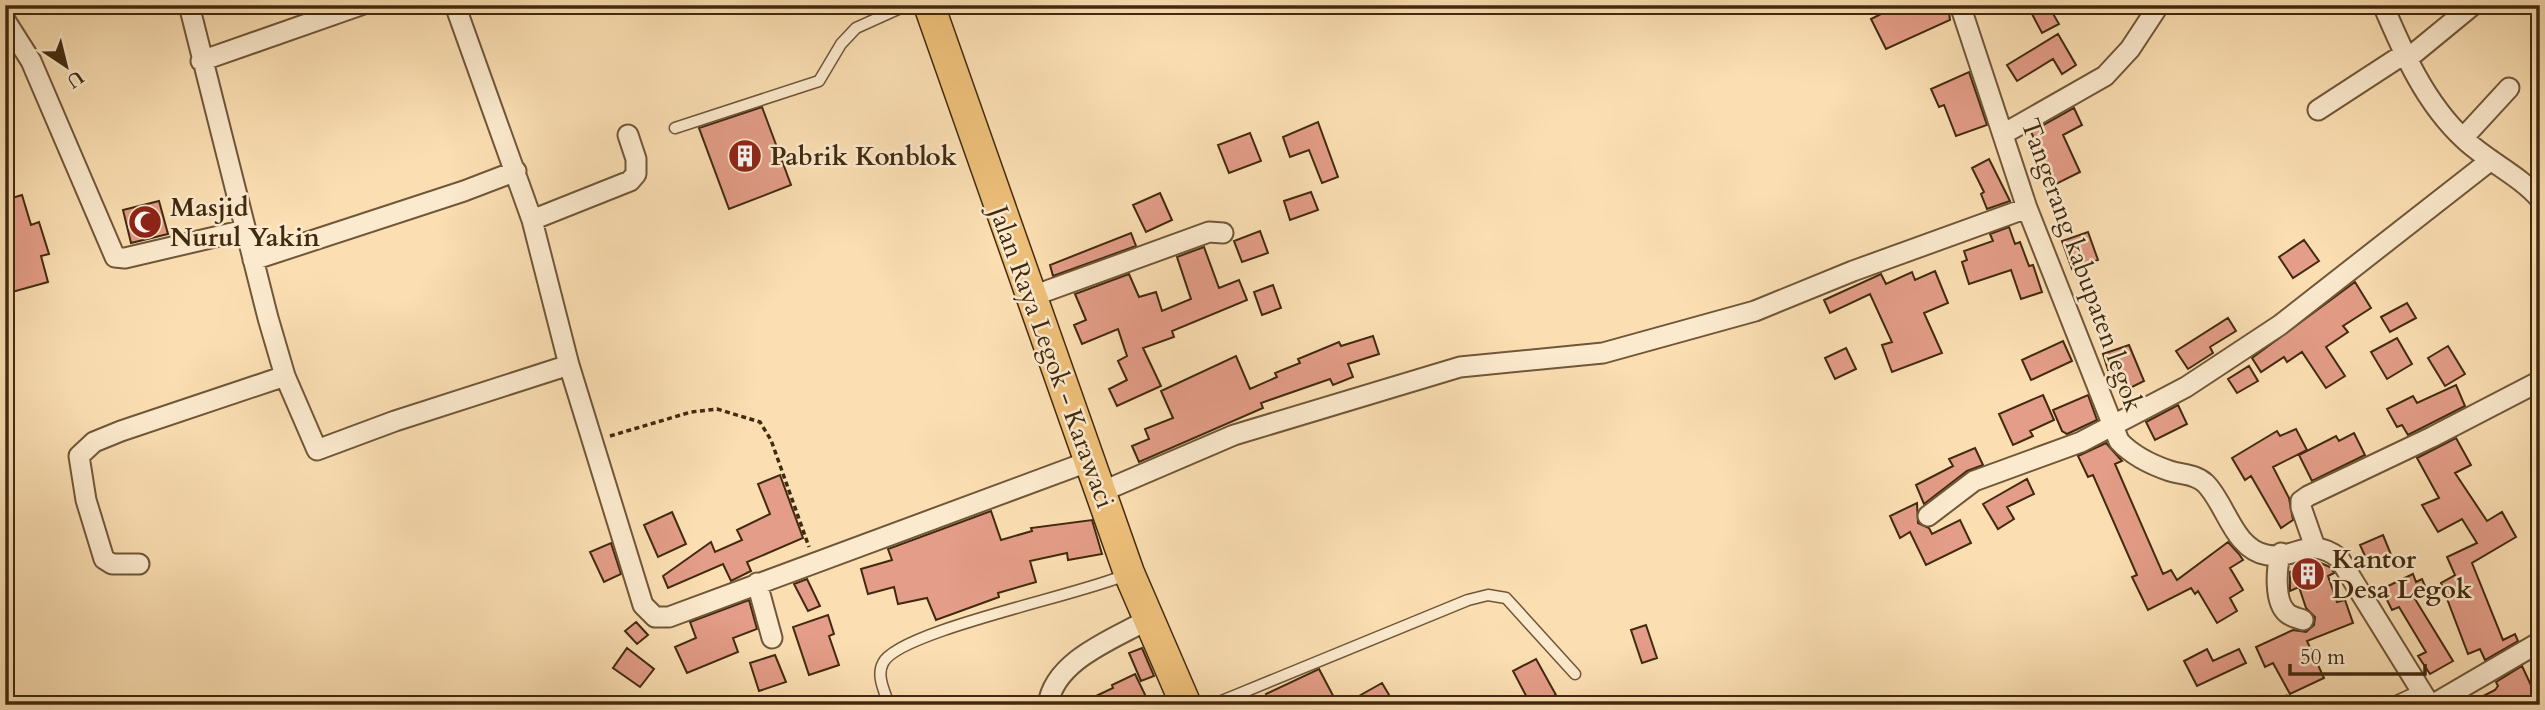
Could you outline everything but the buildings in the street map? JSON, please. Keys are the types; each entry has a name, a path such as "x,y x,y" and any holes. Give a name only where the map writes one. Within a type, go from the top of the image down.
{"main road":[{"name":"Jalan Raya Legok - Karawaci","path":"929,5 1129,573 1186,705"}],"street":[{"path":"189,5 201,61 285,376 314,447 321,451 395,421 569,365"},
{"path":"201,61 361,5"},
{"path":"456,5 532,220 569,365 643,605 655,617 669,617 814,561 1090,461"},
{"name":"Tangerang kabupaten legok","path":"1960,5 2005,133 2027,208 2119,441 2127,449 2169,470 2198,477 2207,485 2232,528 2251,547 2268,555 2315,547"},
{"path":"2005,133 2105,76 2130,49 2160,5"},
{"path":"2383,5 2405,57 2442,115 2463,138 2540,200"},
{"path":"2318,110 2405,57 2473,5"},
{"path":"5,20 32,61 115,257 125,258 245,230"},
{"path":"2463,138 2509,89"},
{"path":"532,220 629,181 636,174 628,135"},
{"path":"1928,516 1974,481 2048,456 2186,387 2280,325 2491,160"},
{"path":"253,260 464,191 516,171"},
{"path":"1101,492 1234,435 1460,366 1603,353 1755,311 1853,271 2027,208"},
{"path":"1030,297 1209,232 1223,233"},
{"path":"139,564 112,564 104,559 86,500 79,456 94,442 121,431 285,376"},
{"path":"2540,381 2301,501 2315,547 2328,550 2339,558 2428,700 2540,642"},
{"path":"2281,553 2276,567 2281,604 2288,614 2303,620"},
{"path":"757,583 772,638"},
{"path":"1048,705 1050,691 1057,677 1083,657 1149,619"}],"lane":[{"path":"675,128 819,81 841,44 856,28 907,5"},
{"path":"889,705 880,674 883,663 901,648 960,624 1110,582 1129,573"},
{"path":"1212,705 1468,600 1488,595 1506,598 1575,674"},
{"path":"2388,705 2428,700"},
{"path":"2280,705 2287,701 2288,705"}],"path":[{"path":"592,442 691,412 718,409 760,422 771,440 814,561"}],"place":[{"name":"Pabrik Konblok","path":"745,156"},
{"name":"Masjid Nurul Yakin","path":"145,222"},
{"name":"Kantor Desa Legok","path":"2308,574"}]}
